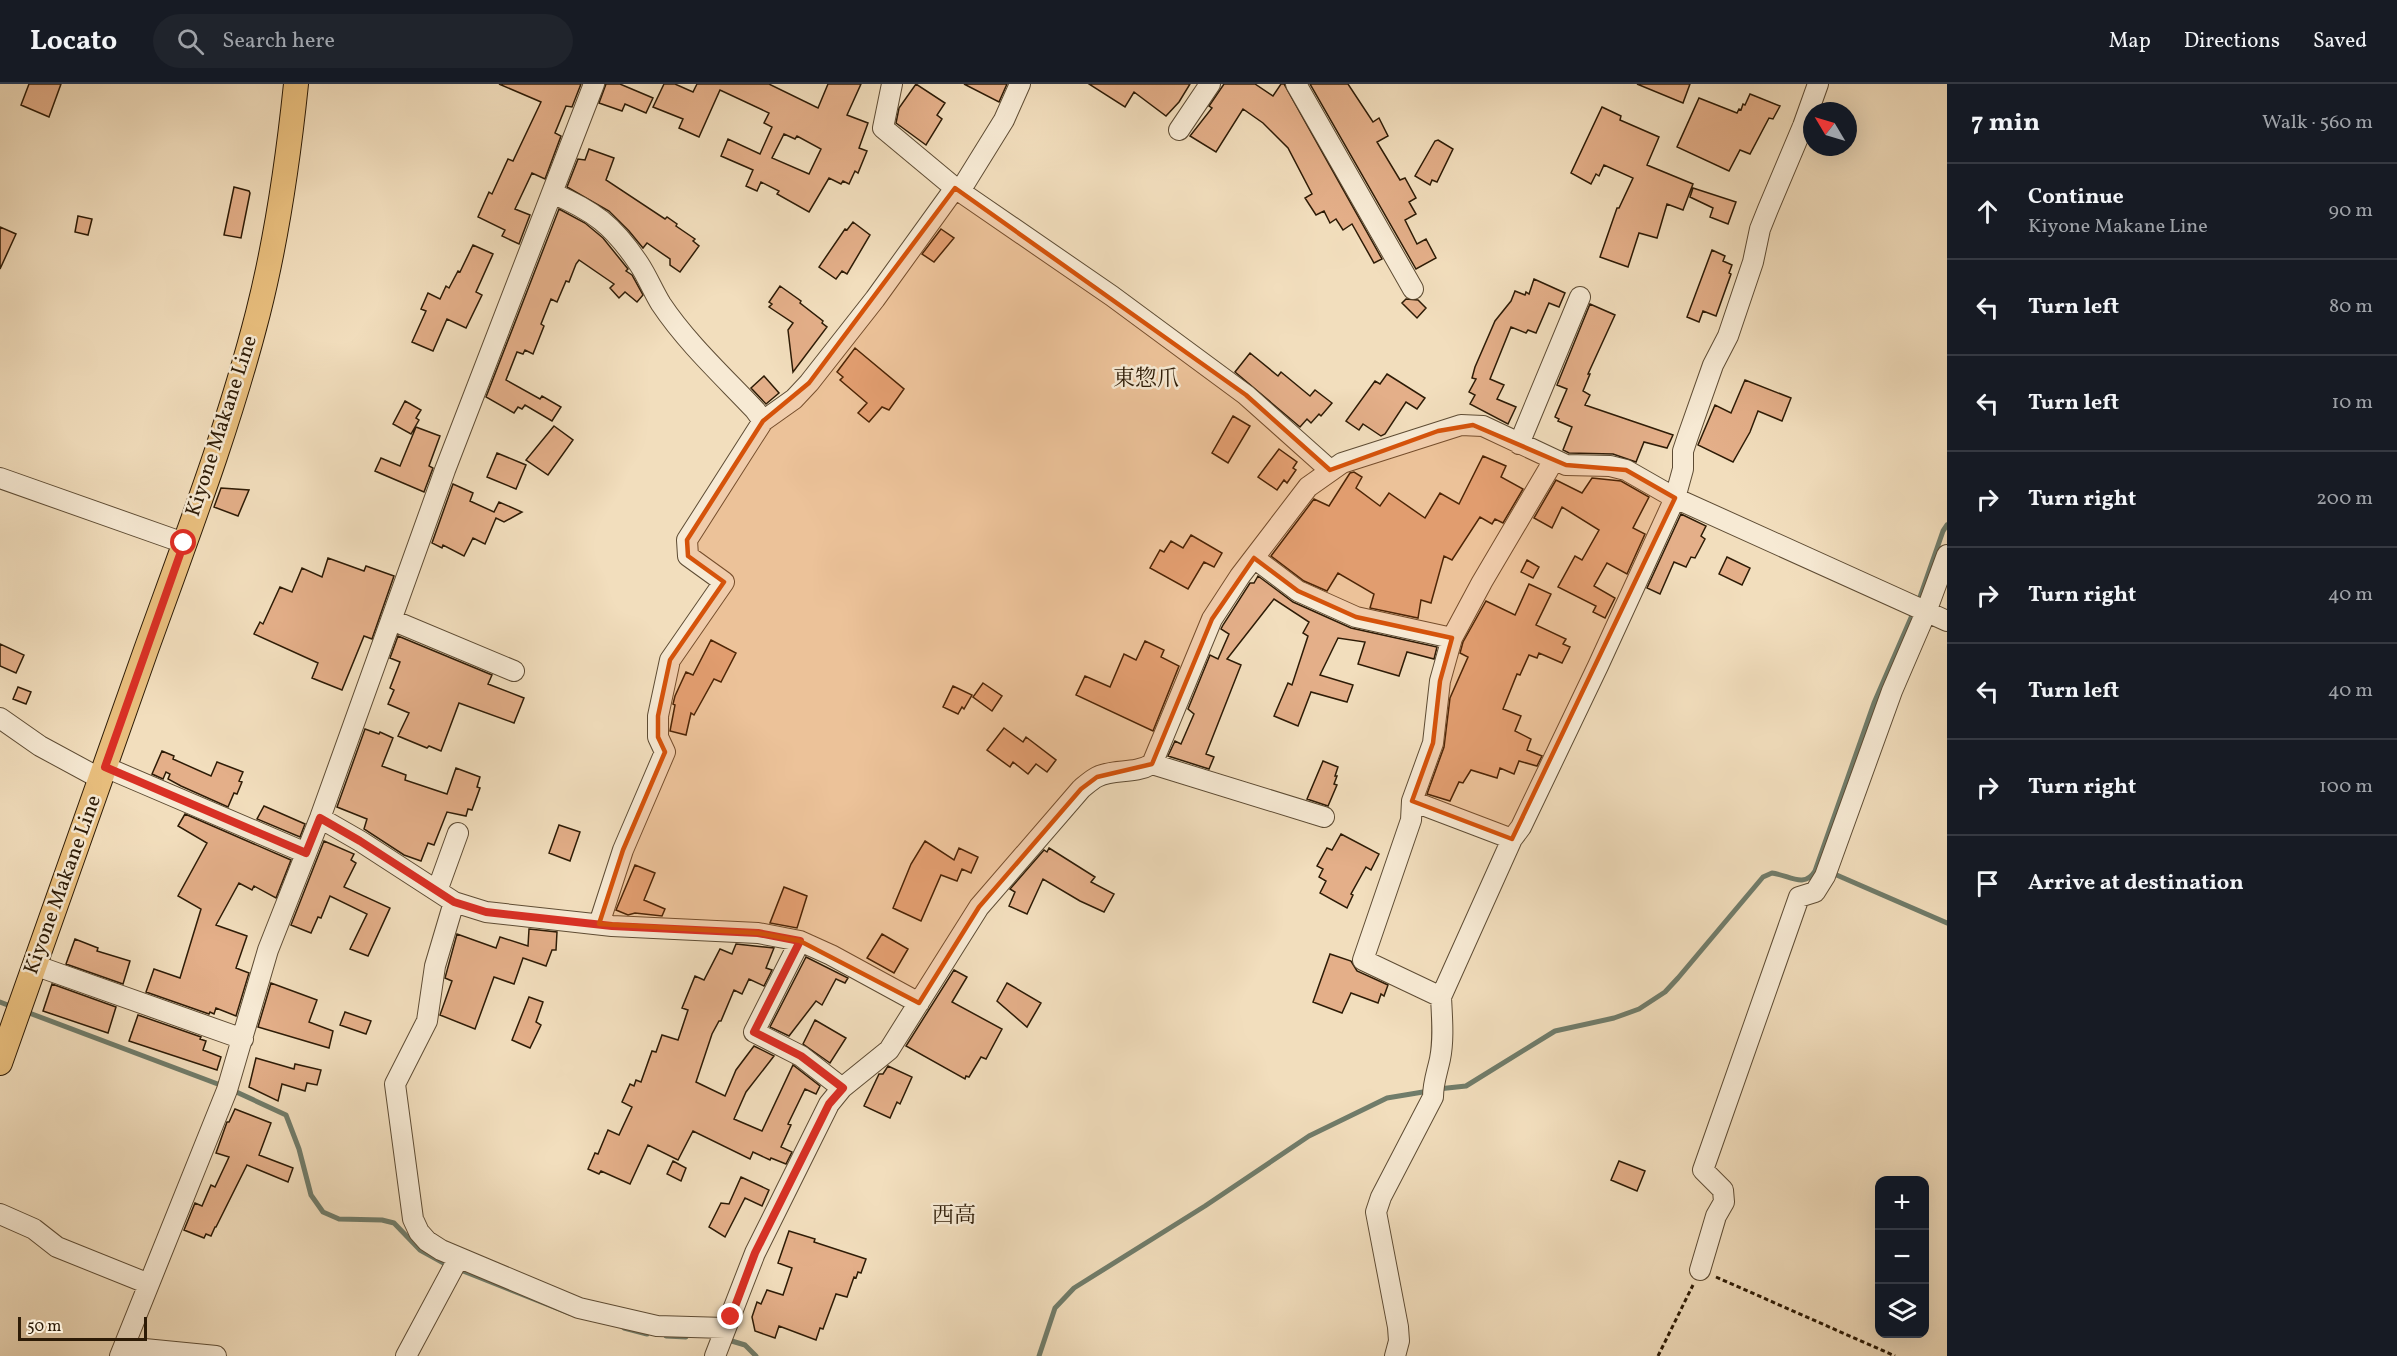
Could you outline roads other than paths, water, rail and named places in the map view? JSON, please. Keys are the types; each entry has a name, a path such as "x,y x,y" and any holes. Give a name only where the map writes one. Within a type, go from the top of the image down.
{"main road":[{"name":"Kiyone Makane Line","path":"0,1063 234,395 258,311 282,188 296,84"}],"street":[{"path":"216,1356 122,1352 227,1090 268,950 320,818 445,470 594,84"},
{"path":"892,84 883,128 958,189 1112,296 1246,395 1330,470"},
{"path":"599,924 623,850 664,752 658,736 658,716 670,660 724,582 688,556 687,540 763,422 794,399 809,383 958,189 1004,120 1020,84"},
{"path":"1179,130 1210,84"},
{"path":"1296,84 1413,289"},
{"path":"1395,1356 1399,1341 1398,1327 1376,1212 1381,1197 1433,1097 1433,1083 1440,1059 1443,1034 1441,997 1512,839 1521,827 1598,666 1675,498 1683,469 1683,451 1688,436 1713,365 1728,336 1753,262 1760,229 1818,84"},
{"path":"552,193 584,206 611,227 639,264 661,304 763,422"},
{"path":"1519,444 1580,297"},
{"path":"715,1356 760,1242 829,1104 843,1088 889,1050 979,907 1082,789 1097,777 1113,772 1142,770 1152,764 1212,619 1254,558 1308,487 1330,470 1381,449 1461,425 1483,426 1566,465 1610,466 1626,470 1675,498 1947,621"},
{"path":"1441,997 1363,960 1411,820 1412,801 1434,743 1440,681 1452,638 1482,582 1554,460"},
{"path":"0,478 184,543"},
{"path":"1700,1270 1716,1216 1724,1202 1723,1190 1703,1170 1799,897 1815,892 1825,876 1892,691 1926,612 1947,555"},
{"path":"1254,558 1298,591 1356,617 1452,638"},
{"path":"392,620 514,671"},
{"path":"0,718 40,746 306,853"},
{"path":"1152,764 1324,817"},
{"path":"1412,801 1512,839"},
{"path":"320,818 454,902 486,912 599,924 758,933 800,941 831,955 919,1003"},
{"path":"437,891 458,833"},
{"path":"454,902 435,966 427,1021 394,1084 413,1219 419,1232 427,1241 458,1259 579,1308 657,1326 725,1328"},
{"path":"800,941 754,1032 801,1056 843,1088"},
{"path":"34,965 243,1039"},
{"path":"0,1214 34,1229 57,1247 149,1284"},
{"path":"406,1356 458,1259"}],"waterway":[{"path":"1438,1089 1466,1086 1555,1031 1614,1018 1639,1009 1665,992 1763,877 1772,873 1796,880 1811,876 1815,871 1874,703 1920,597 1947,525"},
{"path":"1832,873 1947,923"},
{"path":"0,1002 13,1007"},
{"path":"24,1011 223,1086"},
{"path":"232,1090 286,1115 299,1149 311,1195 323,1212 339,1219 382,1220 394,1223 420,1250 449,1266"},
{"path":"1039,1356 1055,1308 1074,1288 1205,1206 1309,1136 1387,1098 1429,1091"},
{"path":"458,1269 569,1313"},
{"path":"624,1328 647,1334"},
{"path":"666,1336 686,1337"},
{"path":"725,1339 745,1345 756,1356"}],"district":[{"name":"東惣爪","path":"1146,379"},
{"name":"西高","path":"954,1216"}]}
